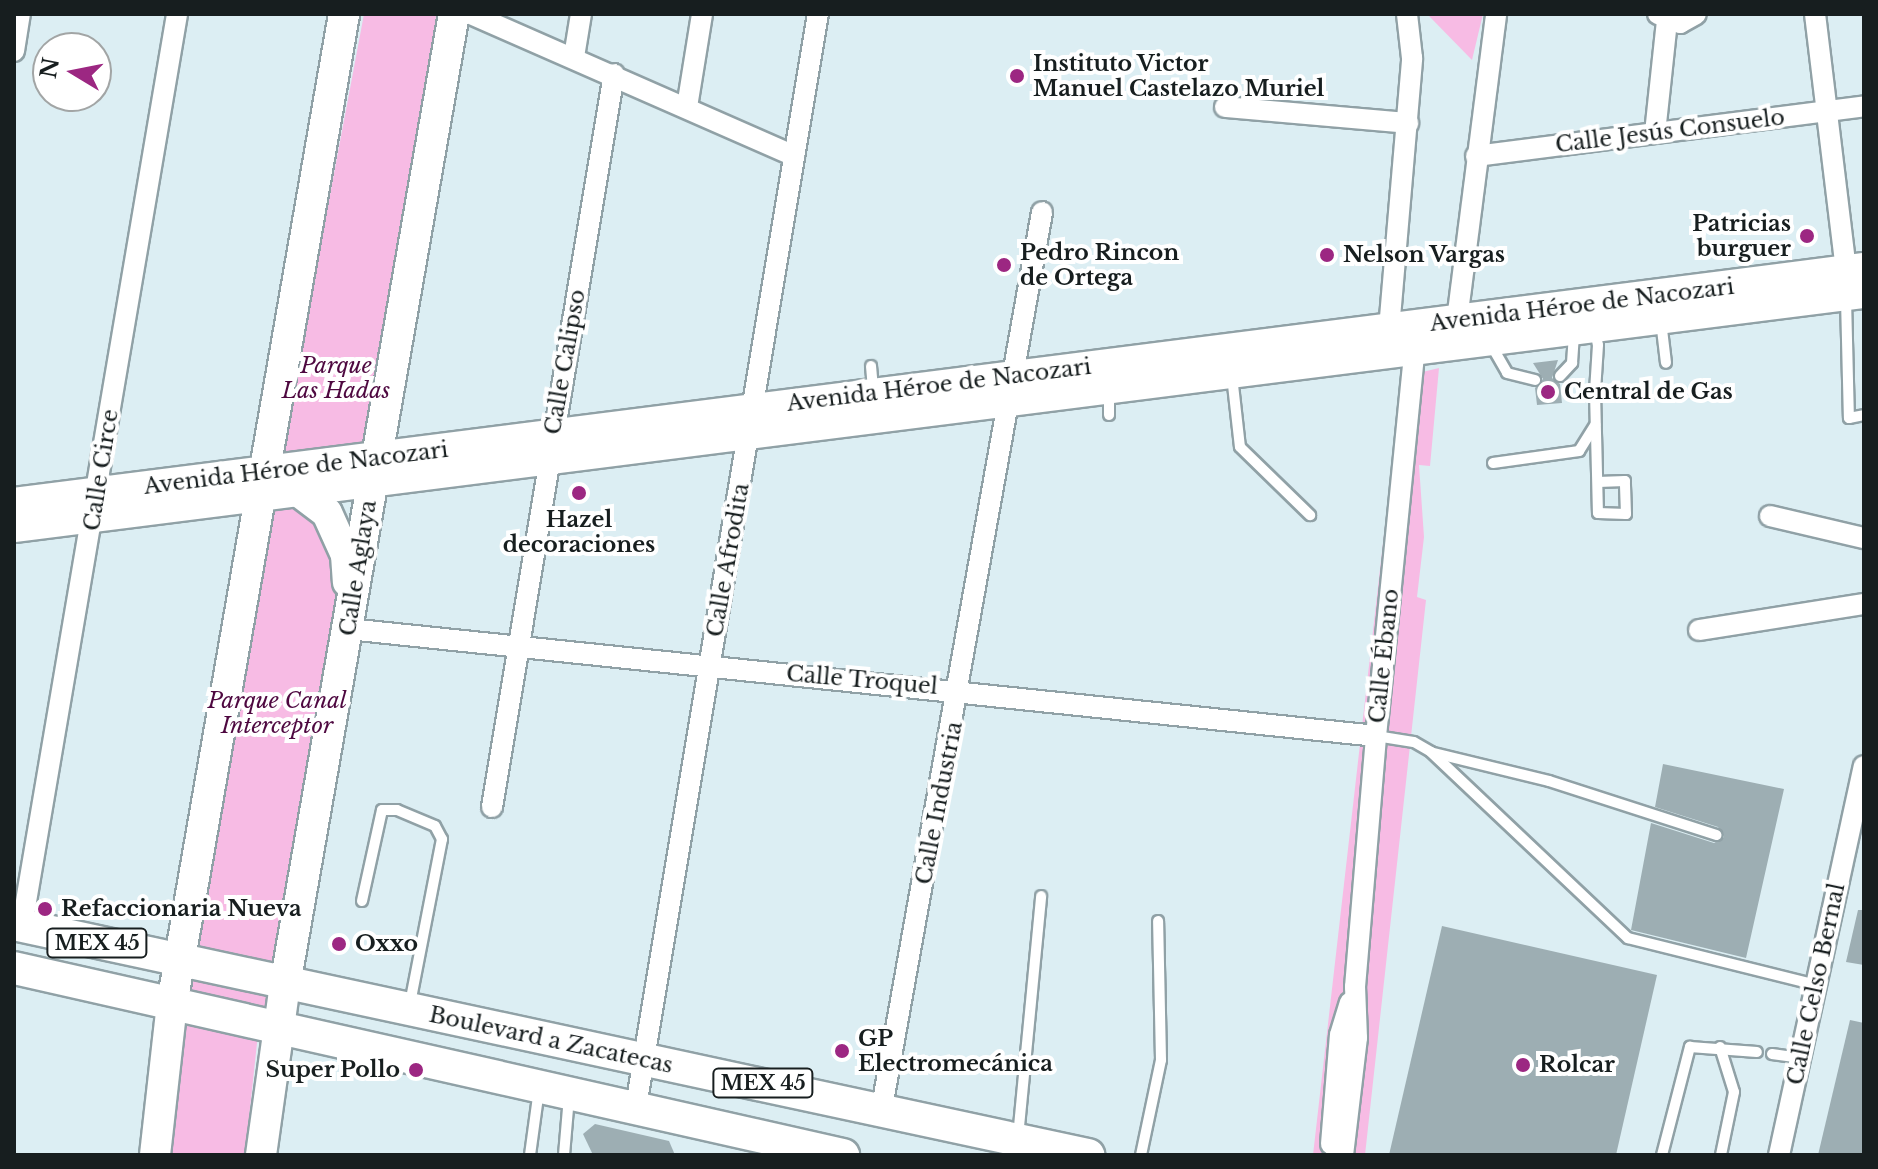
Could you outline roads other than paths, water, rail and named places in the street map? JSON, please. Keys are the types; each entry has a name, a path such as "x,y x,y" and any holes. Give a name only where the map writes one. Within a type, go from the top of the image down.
{"main road":[{"path":"155,1155 172,1004 344,14"},
{"name":"Calle Aglaya","path":"261,1155 285,985 454,14"},
{"name":"Avenida Héroe de Nacozari","path":"14,503 96,504 374,471 751,422 873,394 1108,390 1231,362 1407,335 1457,320 1659,308 1855,282"},
{"name":"Avenida Héroe de Nacozari","path":"1407,335 1489,341 1585,329 1659,308"},
{"name":"Avenida Héroe de Nacozari","path":"262,484 301,491 374,471"},
{"path":"301,491 327,513 346,555 349,620"},
{"name":"Avenida Héroe de Nacozari","path":"14,527 96,504"},
{"name":"Boulevard a Zacatecas","path":"18,925 285,985 882,1107 1088,1155"},
{"name":"Boulevard a Zacatecas","path":"14,968 554,1087 754,1139 843,1155"}],"street":[{"path":"14,51 20,14"},
{"name":"Calle Circe","path":"18,925 96,504 177,14"},
{"path":"471,14 614,74 794,156"},
{"path":"574,57 581,14"},
{"path":"687,107 702,14"},
{"name":"Calle Afrodita","path":"636,1106 818,14"},
{"name":"Calle Ébano","path":"1343,1155 1357,1038 1355,987 1407,335 1408,123 1412,58 1407,14"},
{"path":"1457,320 1496,14"},
{"path":"1656,125 1663,17 1680,23 1696,14"},
{"path":"1815,14 1827,111 1855,282"},
{"name":"Calle Calipso","path":"492,807 614,74"},
{"name":"Calle Jesús Consuelo","path":"1476,156 1656,125 1864,106"},
{"path":"1225,107 1408,123"},
{"name":"Calle Industria","path":"882,1107 960,689 1042,212"},
{"path":"1770,516 1864,538"},
{"path":"1699,630 1864,604"},
{"name":"Calle Troquel","path":"349,620 516,650 960,689 1376,736"},
{"name":"Calle Celso Bernal","path":"1779,1155 1864,766"},
{"name":"Calle Ébano","path":"1331,1155 1340,1035 1355,987"}],"lane":[{"path":"1855,282 1849,418 1864,415"},
{"path":"1659,308 1666,363"},
{"path":"1560,376 1572,363 1585,329"},
{"path":"1585,329 1596,424 1598,482"},
{"path":"1489,341 1507,373 1535,380"},
{"path":"1231,362 1240,447 1310,515"},
{"path":"1493,463 1579,451 1596,424"},
{"path":"1376,736 1414,742 1431,752 1628,938 1816,985"},
{"path":"1431,752 1549,781 1716,835"},
{"path":"362,901 382,810 397,810 441,832 409,1010"},
{"path":"1018,1139 1041,896"},
{"path":"1141,1155 1161,1060 1158,921"},
{"path":"1662,1155 1685,1054 1698,1045 1757,1052"},
{"path":"1720,1047 1734,1092 1721,1155"},
{"path":"1772,1054 1800,1058"},
{"path":"530,1155 554,1087"},
{"path":"554,1087 564,1155"}],"place":[{"name":"Instituto Victor Manuel Castelazo Muriel","path":"1017,76"},
{"name":"Patricias burguer","path":"1807,236"},
{"name":"Nelson Vargas","path":"1327,255"},
{"name":"Pedro Rincon de Ortega","path":"1004,265"},
{"name":"Central de Gas","path":"1548,392"},
{"name":"Hazel decoraciones","path":"579,493"},
{"name":"Refaccionaria Nueva","path":"45,909"},
{"name":"Oxxo","path":"339,944"},
{"name":"GP Electromecánica","path":"842,1051"},
{"name":"Rolcar","path":"1523,1065"},
{"name":"Super Pollo","path":"416,1070"}],"park label":[{"name":"Parque Las Hadas","path":"336,378"},
{"name":"Parque Canal Interceptor","path":"277,712"}]}
